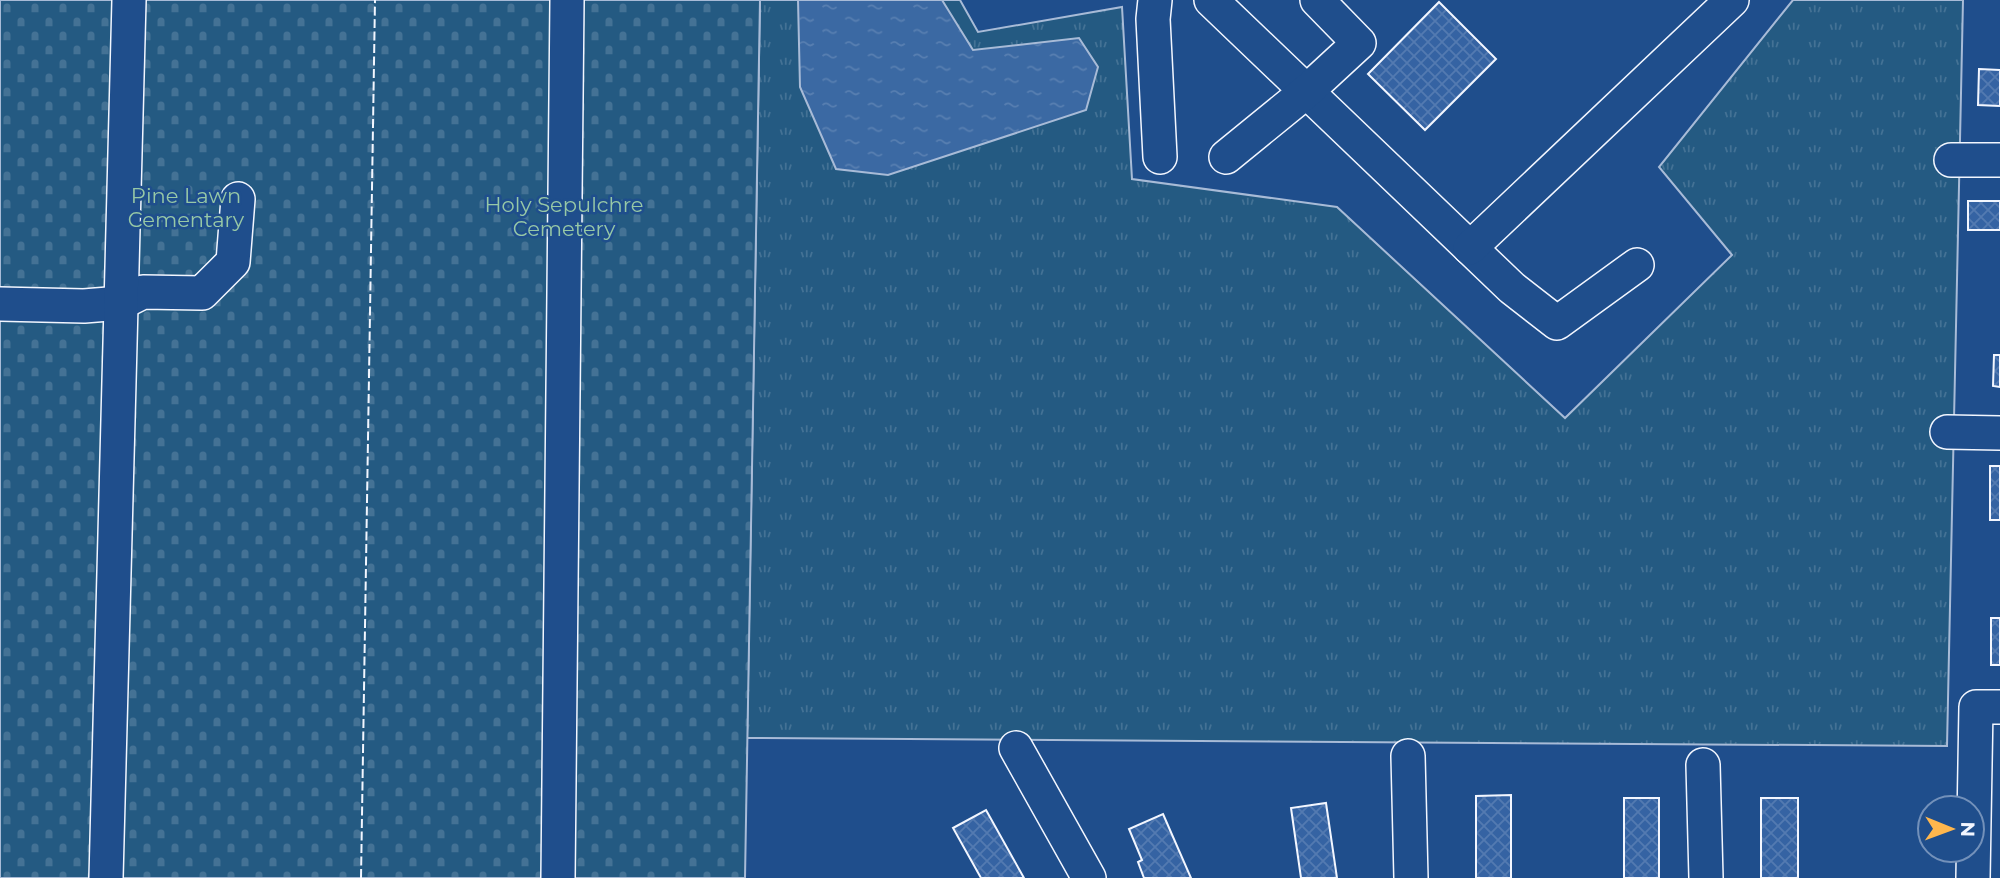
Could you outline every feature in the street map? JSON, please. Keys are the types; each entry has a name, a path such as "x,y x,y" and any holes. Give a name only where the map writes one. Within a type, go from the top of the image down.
{"street":[{"path":"106,878 129,0"},
{"path":"558,878 567,0"},
{"path":"1155,0 1153,19 1160,157"},
{"path":"1211,0 1512,288 1557,323 1637,265"},
{"path":"1226,157 1307,91 1359,43 1317,0"},
{"path":"1470,248 1732,0"},
{"path":"1951,160 2000,160"},
{"path":"0,304 85,306 121,303 143,292 202,293 233,262 238,199"},
{"path":"1947,432 2000,433"},
{"path":"1973,878 1976,707 2000,707"},
{"path":"1016,747 1089,878"},
{"path":"1408,756 1410,878"},
{"path":"1703,765 1706,878"}],"green space":[{"path":"0,0 760,0 745,878 0,878"},
{"path":"760,0 960,0 978,32 1122,7 1132,179 1337,207 1565,418 1732,255 1659,167 1793,0 1963,0 1947,746 747,738"}],"water":[{"path":"798,0 942,0 973,50 1079,38 1098,67 1086,110 888,175 836,169 800,87"}],"building":[{"path":"1439,2 1496,59 1425,130 1368,74"},
{"path":"1979,69 2000,70 2000,106 1978,105"},
{"path":"1968,201 2000,201 2000,230 1968,230"},
{"path":"1994,355 2000,355 2000,387 1993,386"},
{"path":"1990,466 2000,466 2000,520 1990,520"},
{"path":"1991,618 2000,618 2000,665 1991,665"},
{"path":"1511,795 1511,878 1476,878 1476,796"},
{"path":"1624,798 1659,798 1659,878 1624,878"},
{"path":"1761,798 1798,798 1798,878 1761,878"},
{"path":"1326,803 1337,878 1301,878 1291,808"},
{"path":"986,810 1024,878 981,878 953,828"},
{"path":"1163,814 1191,878 1144,878 1138,862 1142,860 1129,829"}],"fence":[{"path":"361,878 375,0"}],"park label":[{"name":"Pine Lawn Cementary","path":"186,207"},
{"name":"Holy Sepulchre Cemetery","path":"564,216"}]}
